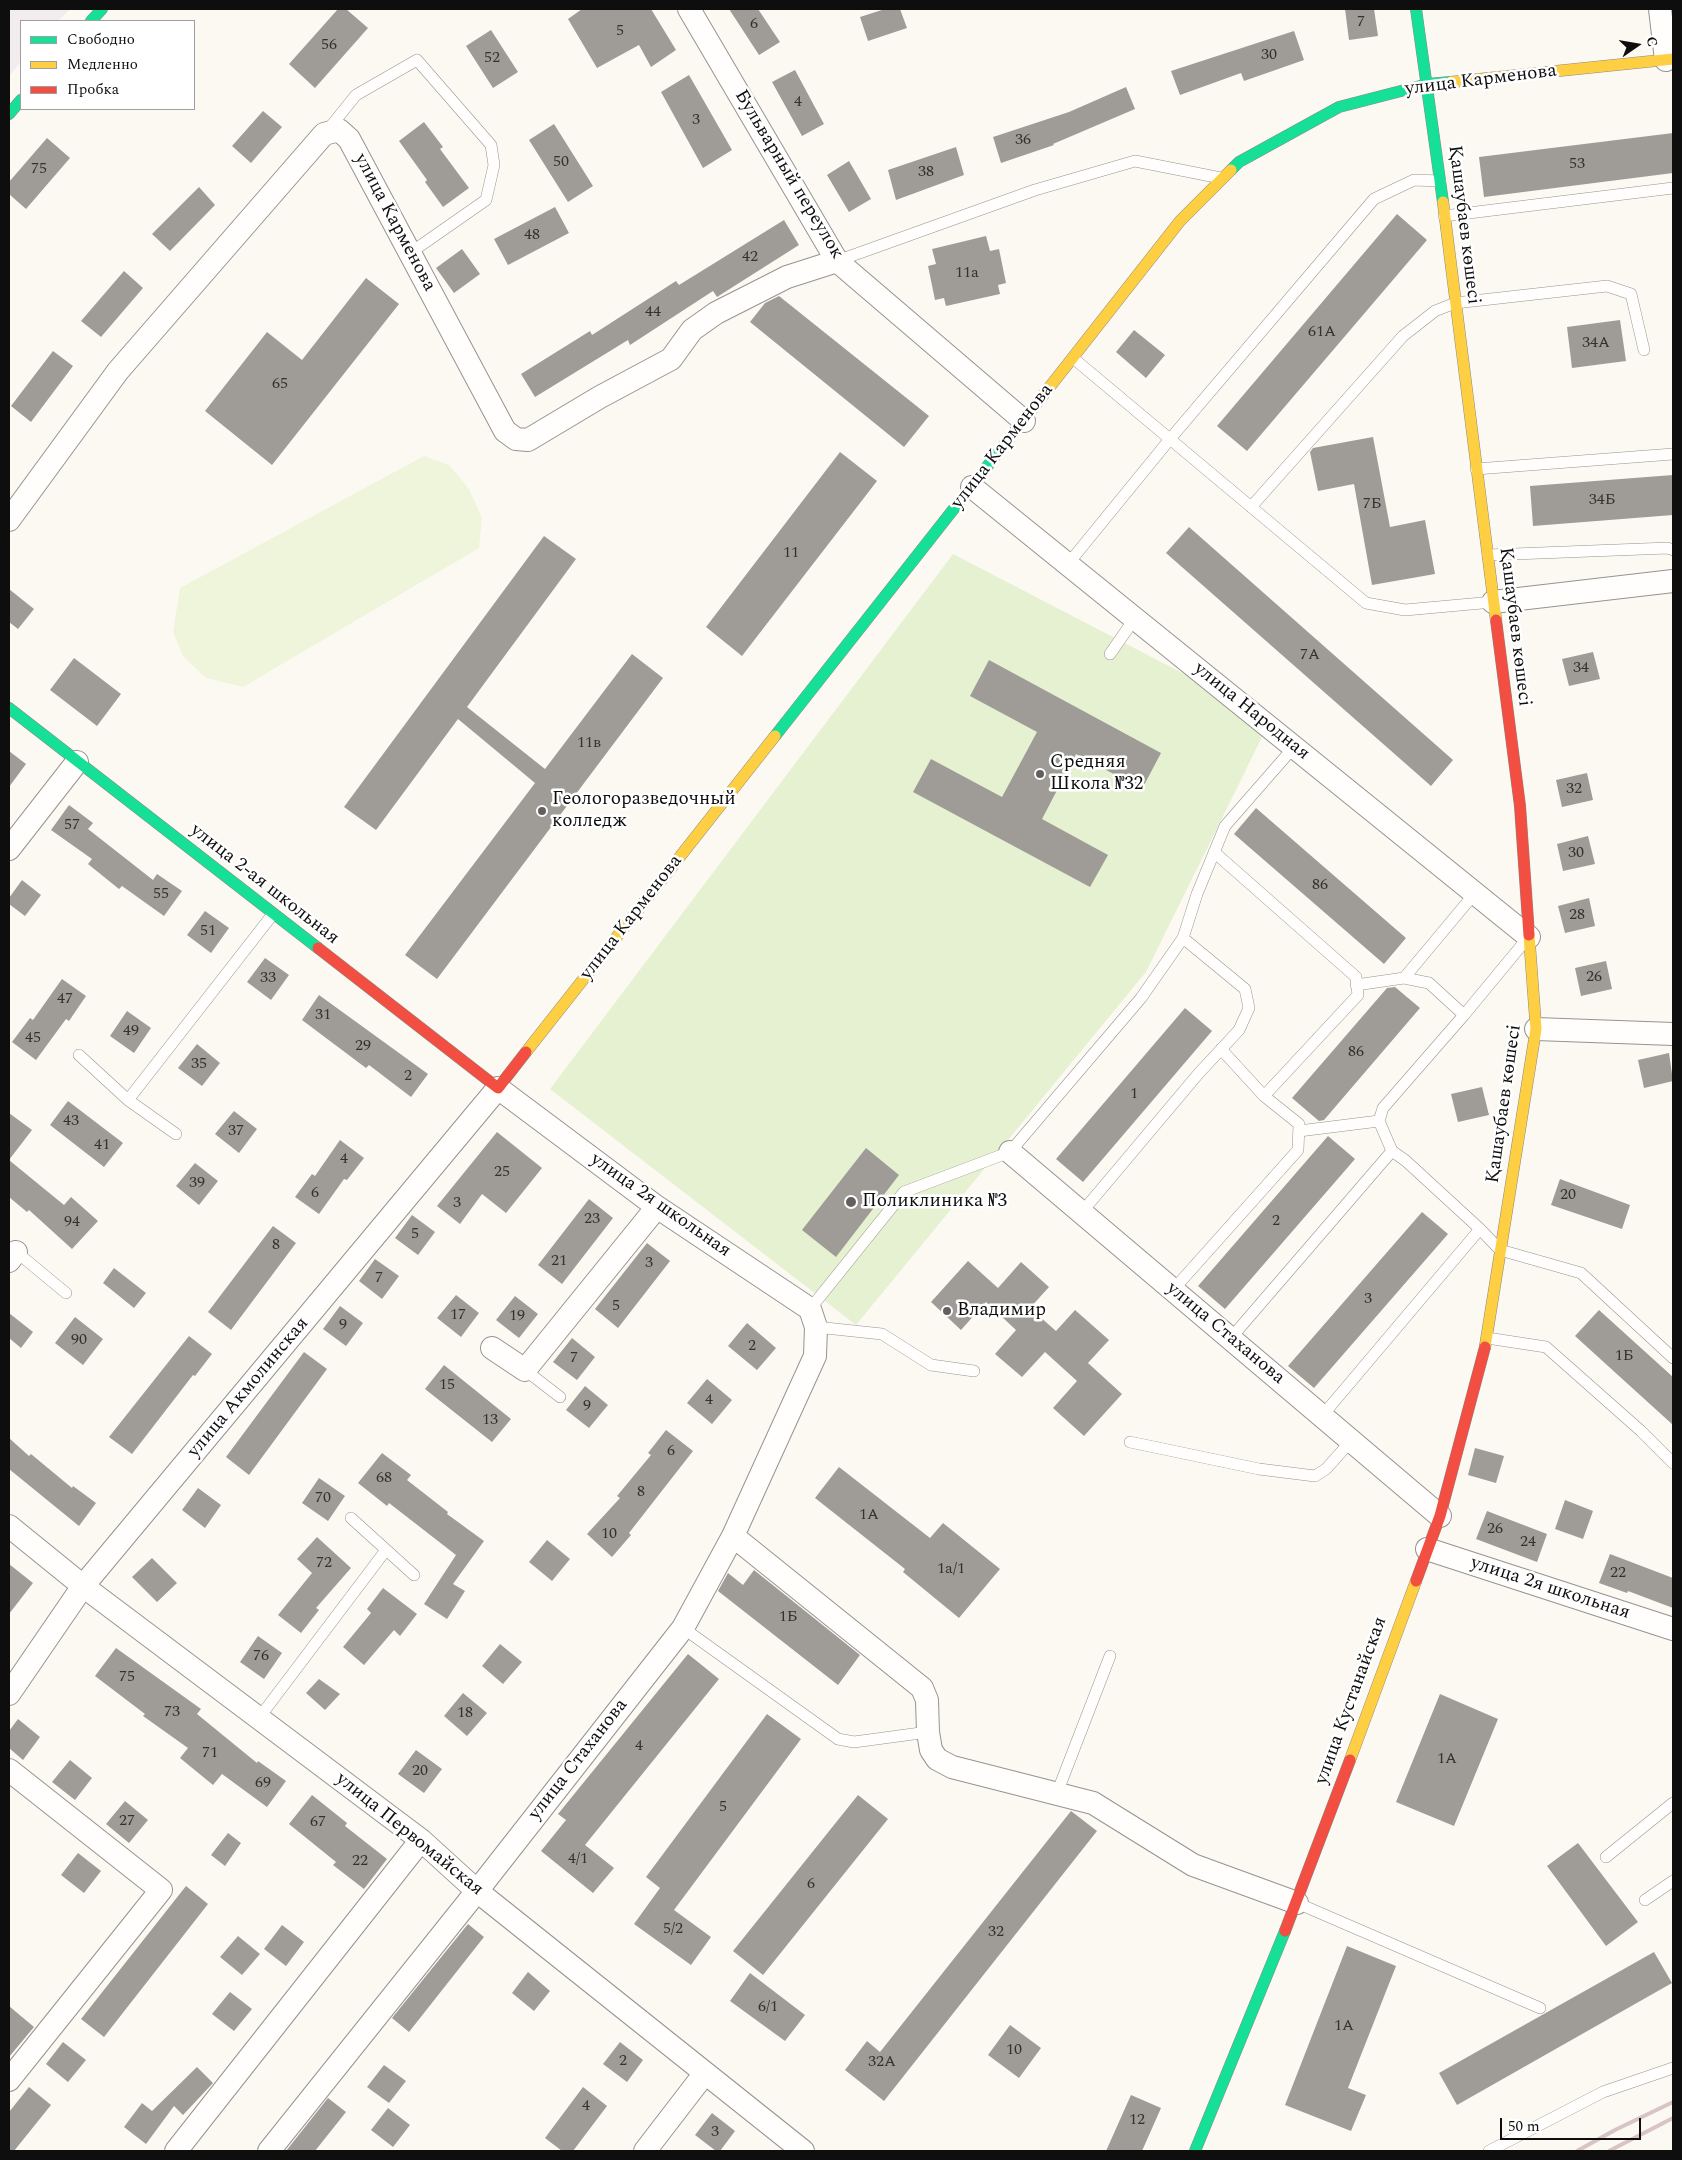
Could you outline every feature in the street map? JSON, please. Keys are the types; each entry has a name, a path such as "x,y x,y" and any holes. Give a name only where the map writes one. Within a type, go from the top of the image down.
{"street":[{"path":"92,20 102,9"},
{"name":"Бульварный переулок","path":"689,9 837,261 1024,421"},
{"name":"Қашаубаев көшесі","path":"1416,9 1428,84 1520,806 1536,1028 1500,1250"},
{"name":"улица Карменова","path":"498,1088 1180,221 1239,162 1339,107 1428,84 1670,59 1660,9"},
{"path":"9,114 20,101"},
{"name":"улица Карменова","path":"324,134 339,130 349,139 505,431 516,439 528,440 600,397 670,359 692,330 716,313 787,277 837,261"},
{"path":"9,520 118,370 324,134"},
{"name":"улица Народная","path":"972,487 1529,937"},
{"path":"1493,602 1673,581"},
{"name":"улица 2-ая школьная","path":"9,708 498,1088"},
{"path":"9,849 77,762"},
{"path":"1536,1028 1673,1034"},
{"name":"улица 2я школьная","path":"498,1088 657,1207 813,1318"},
{"name":"улица Акмолинская","path":"9,1694 83,1586 498,1088"},
{"name":"улица Стаханова","path":"1010,1152 1440,1516"},
{"path":"492,1348 525,1370 657,1207"},
{"name":"улица Кустанайская","path":"1195,2151 1297,1903 1440,1516 1487,1338 1500,1250"},
{"name":"улица Стаханова","path":"269,2151 478,1891 683,1628 732,1536 814,1356 813,1318"},
{"name":"улица Первомайская","path":"9,1526 83,1586 421,1840 478,1891 803,2151"},
{"path":"732,1536 922,1688 927,1700 928,1732 931,1750 937,1759 952,1767 1093,1803 1193,1865 1297,1903"},
{"name":"улица 2я школьная","path":"1427,1549 1673,1629"},
{"path":"9,1770 161,1890 9,2080"},
{"path":"176,2151 421,1840"},
{"path":"645,2151 705,2073"}],"lane":[{"path":"324,134 356,95 417,60 491,145 494,165 486,200 410,253"},
{"path":"837,261 1035,190 1135,161 1222,178"},
{"path":"1068,564 1170,439 1374,199 1414,180 1440,181"},
{"path":"1444,216 1673,188"},
{"path":"1251,507 1404,336 1435,312 1455,303 1607,286 1631,294 1644,350"},
{"path":"1073,358 1366,603 1404,610 1493,602"},
{"path":"1476,469 1673,454"},
{"path":"1487,555 1668,548 1673,550"},
{"path":"1110,654 1135,618"},
{"path":"974,1371 930,1365 882,1334 813,1318 904,1192 1010,1152 1141,998 1183,938 1197,894 1225,826 1294,746"},
{"path":"1214,852 1356,977 1358,995 1264,1096"},
{"path":"1404,978 1475,893"},
{"path":"128,1100 272,914"},
{"path":"1529,937 1383,1108 1379,1121 1392,1151 1406,1161 1500,1250 1581,1273 1673,1358"},
{"path":"1082,1212 1239,1030 1249,1008 1245,989 1183,938"},
{"path":"1356,985 1404,978 1429,983 1464,1015"},
{"path":"1174,1290 1298,1150 1299,1124 1264,1096 1221,1049"},
{"path":"78,1054 128,1100 176,1134"},
{"path":"1299,1131 1379,1121"},
{"path":"1231,1338 1392,1151"},
{"path":"1322,1416 1480,1230"},
{"path":"11,1253 66,1294"},
{"path":"1487,1338 1546,1347 1641,1431 1673,1463"},
{"path":"525,1370 560,1397"},
{"path":"1130,1442 1259,1469 1315,1476 1326,1469 1352,1441"},
{"path":"351,1518 414,1575"},
{"path":"259,1718 386,1550"},
{"path":"683,1628 838,1739 854,1742 928,1732"},
{"path":"1057,1793 1110,1656"},
{"path":"1606,1856 1673,1803"},
{"path":"1645,1900 1673,1881"},
{"path":"1297,1903 1540,2008"},
{"path":"1489,2151 1603,2092 1673,2068"}],"shaded area":[{"path":"9,9 70,9 59,20 20,20 20,63 9,76"}],"green space":[{"path":"424,456 449,465 469,489 482,518 479,548 243,687 206,678 183,656 173,632 180,588"},
{"path":"953,554 1271,719 1146,972 856,1325 550,1089"}],"building":[{"path":"338,9 346,9 368,28 315,88 289,64"},
{"path":"582,9 651,9 676,50 651,67 639,45 597,68 568,19"},
{"path":"729,9 758,9 780,42 759,55"},
{"path":"885,9 900,9 907,28 868,41 860,17"},
{"path":"1345,9 1374,9 1378,36 1349,40"},
{"path":"491,30 518,72 493,88 466,46"},
{"path":"1294,31 1304,60 1244,81 1241,73 1180,95 1171,71"},
{"path":"795,70 824,124 802,136 772,82"},
{"path":"689,75 732,150 703,168 661,92"},
{"path":"1126,87 1135,109 1054,145 1001,163 993,137 1069,112"},
{"path":"263,111 282,127 251,163 232,146"},
{"path":"424,122 443,147 440,149 469,188 443,207 425,182 427,180 399,141"},
{"path":"554,124 593,186 568,202 529,140"},
{"path":"1673,133 1673,173 1484,197 1479,157"},
{"path":"47,138 70,158 26,209 9,194 9,182"},
{"path":"956,147 964,175 896,200 888,170"},
{"path":"849,161 871,199 849,212 827,175"},
{"path":"199,187 215,205 170,251 152,234"},
{"path":"555,207 569,233 508,265 494,239"},
{"path":"1397,214 1427,240 1247,451 1217,426"},
{"path":"784,220 799,245 717,297 713,291 630,345 628,340 535,397 521,374 590,331 592,335 676,281 679,285"},
{"path":"986,236 990,251 999,249 1006,283 998,285 1000,294 946,306 944,298 935,300 928,266 936,264 932,249"},
{"path":"462,249 480,274 454,293 436,268"},
{"path":"124,271 143,288 101,337 81,321"},
{"path":"366,278 399,304 272,465 205,411 267,332 302,360"},
{"path":"779,296 929,416 904,447 750,322 765,303"},
{"path":"1620,320 1626,361 1572,368 1567,327"},
{"path":"1134,330 1165,355 1146,378 1116,352"},
{"path":"53,351 73,366 31,422 11,406"},
{"path":"1373,437 1390,527 1425,520 1435,574 1372,585 1354,484 1318,491 1310,452 1313,448"},
{"path":"840,452 877,481 742,656 706,627"},
{"path":"1673,475 1673,515 1533,526 1530,486"},
{"path":"1189,527 1453,760 1431,786 1166,553"},
{"path":"544,536 576,559 467,707 545,769 632,654 663,678 437,979 405,955 535,783 458,719 376,830 344,807"},
{"path":"9,589 34,609 18,629 9,622"},
{"path":"1593,652 1600,679 1569,686 1562,659"},
{"path":"74,658 121,694 97,726 50,690"},
{"name":"Средняя Школа №32","path":"989,660 1161,753 1142,789 1076,754 1042,819 1108,855 1090,887 913,792 931,759 1002,797 1037,732 970,696"},
{"path":"9,751 26,764 9,787"},
{"path":"1587,773 1593,800 1562,807 1556,780"},
{"path":"69,805 93,823 88,829 153,880 157,874 182,891 164,916 122,886 119,889 88,864 92,859 51,830"},
{"path":"1256,808 1406,938 1384,964 1234,834"},
{"path":"1588,836 1595,864 1563,871 1557,844"},
{"path":"22,880 41,895 25,916 9,904 9,898"},
{"path":"1589,898 1595,926 1565,933 1558,906"},
{"path":"205,911 229,928 211,953 187,935"},
{"path":"265,958 289,975 271,1000 247,982"},
{"path":"1606,961 1612,989 1581,996 1575,968"},
{"path":"62,979 86,996 69,1021 66,1019 36,1060 12,1042 30,1018 33,1020"},
{"path":"1395,987 1420,1008 1324,1120 1319,1121 1292,1098 1387,988"},
{"path":"319,995 428,1074 411,1097 369,1065 366,1068 302,1020"},
{"path":"1185,1008 1212,1031 1083,1182 1056,1159"},
{"path":"127,1011 151,1028 134,1053 110,1036"},
{"path":"197,1044 220,1063 202,1086 178,1068"},
{"path":"1669,1053 1673,1081 1644,1088 1638,1060"},
{"path":"1482,1087 1489,1115 1458,1122 1451,1094"},
{"path":"68,1101 123,1143 104,1167 50,1125"},
{"path":"234,1111 257,1129 239,1153 215,1134"},
{"path":"9,1113 32,1130 9,1160"},
{"path":"497,1132 542,1168 506,1213 482,1194 460,1224 437,1206"},
{"path":"1328,1136 1355,1159 1225,1309 1198,1286"},
{"path":"340,1140 364,1158 347,1180 344,1179 319,1214 295,1197 312,1174 315,1176"},
{"name":"Поликлиника №3","path":"866,1148 899,1175 836,1257 802,1230"},
{"path":"9,1160 64,1205 71,1197 98,1221 72,1249 29,1210 27,1212 9,1197"},
{"path":"195,1163 218,1181 199,1205 176,1186"},
{"path":"1560,1179 1630,1205 1622,1229 1551,1205"},
{"path":"589,1199 613,1218 562,1284 538,1265"},
{"path":"1422,1212 1448,1234 1314,1388 1288,1366"},
{"path":"412,1215 435,1232 418,1255 395,1238"},
{"path":"273,1226 296,1243 231,1330 208,1312"},
{"path":"647,1243 670,1261 618,1328 595,1309"},
{"path":"375,1259 399,1276 382,1299 359,1281"},
{"path":"968,1261 998,1288 1021,1262 1049,1287 1030,1308 1056,1331 1075,1310 1109,1340 1088,1363 1122,1394 1084,1436 1053,1408 1077,1381 1045,1352 1022,1377 995,1354 1016,1330 986,1302 961,1330 931,1302"},
{"path":"114,1268 146,1293 134,1308 103,1283"},
{"path":"456,1295 479,1313 461,1337 437,1318"},
{"path":"515,1296 538,1314 519,1338 496,1320"},
{"path":"340,1306 363,1323 346,1346 323,1329"},
{"path":"1599,1310 1673,1377 1673,1425 1575,1336"},
{"path":"9,1313 33,1332 21,1348 9,1338"},
{"path":"75,1317 103,1339 83,1365 55,1343"},
{"path":"747,1323 776,1348 757,1370 728,1346"},
{"path":"189,1336 212,1354 195,1376 193,1375 132,1454 109,1437"},
{"path":"572,1338 595,1357 577,1380 553,1362"},
{"path":"304,1352 327,1369 249,1475 226,1457"},
{"path":"444,1365 511,1419 492,1442 425,1389"},
{"path":"707,1379 732,1400 712,1424 687,1403"},
{"path":"585,1386 608,1405 589,1428 566,1410"},
{"path":"666,1430 693,1451 629,1533 631,1535 612,1557 587,1534 620,1498 617,1496 651,1455 648,1453"},
{"path":"9,1438 29,1456 31,1454 72,1488 73,1486 96,1503 79,1526 9,1469"},
{"path":"1475,1448 1504,1456 1496,1483 1468,1475"},
{"path":"382,1453 411,1475 407,1480 448,1512 447,1514 484,1541 453,1584 465,1591 447,1619 424,1604 456,1555 389,1503 387,1506 358,1483"},
{"path":"839,1467 930,1538 943,1523 1000,1569 959,1618 903,1572 905,1569 815,1498"},
{"path":"319,1478 345,1496 328,1521 302,1503"},
{"path":"198,1488 221,1505 205,1528 182,1510"},
{"path":"1565,1500 1593,1511 1583,1539 1555,1529"},
{"path":"1487,1511 1547,1534 1537,1562 1476,1539"},
{"path":"317,1537 351,1568 316,1608 319,1610 301,1633 278,1615 312,1573 297,1559"},
{"path":"547,1540 570,1559 552,1581 529,1562"},
{"path":"1610,1554 1673,1578 1673,1608 1628,1591 1627,1593 1599,1583"},
{"path":"152,1558 177,1583 157,1602 132,1577"},
{"path":"9,1564 33,1583 9,1614"},
{"path":"754,1570 860,1655 838,1685 718,1591 728,1573 743,1585"},
{"path":"383,1588 417,1614 400,1636 394,1630 364,1665 343,1647 371,1613 367,1609"},
{"path":"258,1636 282,1653 264,1679 240,1662"},
{"path":"500,1644 522,1662 503,1684 482,1666"},
{"path":"116,1648 201,1709 197,1714 257,1763 258,1761 286,1781 267,1807 222,1774 213,1785 180,1758 188,1748 143,1716 145,1714 95,1676"},
{"path":"688,1654 719,1679 585,1845 614,1868 593,1893 541,1851 566,1820 558,1814"},
{"path":"319,1679 340,1694 325,1710 306,1693"},
{"path":"463,1693 487,1713 467,1736 444,1716"},
{"path":"1440,1694 1498,1719 1454,1826 1396,1802"},
{"path":"767,1714 801,1739 674,1910 711,1937 691,1965 634,1924 660,1888 646,1877"},
{"path":"18,1719 40,1737 23,1760 9,1748 9,1731"},
{"path":"416,1750 442,1769 424,1793 398,1774"},
{"path":"70,1760 92,1778 75,1800 52,1782"},
{"path":"312,1795 347,1823 345,1826 387,1859 364,1889 333,1865 336,1862 289,1824"},
{"path":"858,1795 888,1819 763,1975 733,1951"},
{"path":"125,1801 148,1820 129,1843 106,1824"},
{"path":"1071,1811 1097,1831 884,2101 845,2070 867,2041 880,2052"},
{"path":"228,1833 241,1843 225,1866 211,1855"},
{"path":"1578,1843 1638,1922 1606,1946 1547,1866"},
{"path":"78,1853 101,1871 84,1893 61,1875"},
{"path":"186,1886 208,1904 104,2037 81,2019"},
{"path":"468,1924 484,1937 409,2032 392,2018"},
{"path":"282,1925 304,1942 286,1966 264,1949"},
{"path":"238,1936 260,1954 242,1975 220,1957"},
{"path":"1347,1946 1396,1966 1348,2088 1366,2095 1351,2131 1285,2105"},
{"path":"1654,1952 1672,1983 1457,2105 1439,2073"},
{"path":"528,1972 550,1991 534,2011 512,1993"},
{"path":"750,1973 805,2015 785,2041 730,2001"},
{"path":"230,1992 252,2009 234,2031 212,2014"},
{"path":"9,2006 34,2027 9,2057"},
{"path":"1010,2025 1041,2048 1019,2078 988,2055"},
{"path":"63,2042 86,2060 68,2082 46,2064"},
{"path":"620,2042 643,2060 627,2082 603,2064"},
{"path":"384,2065 406,2081 389,2103 367,2087"},
{"path":"197,2067 213,2083 183,2115 174,2106 146,2144 124,2127 142,2103 152,2111"},
{"path":"29,2087 51,2105 14,2151 9,2151 9,2112"},
{"path":"583,2087 607,2106 573,2151 562,2151 545,2138"},
{"path":"1131,2095 1161,2108 1142,2151 1106,2151"},
{"path":"328,2098 346,2112 315,2151 286,2151"},
{"path":"388,2108 410,2125 393,2147 371,2130"},
{"path":"712,2113 735,2131 720,2151 716,2151 695,2135"}],"railway":[{"path":"1577,2151 1673,2102"},
{"path":"1609,2151 1673,2118"}],"traffic: fast":[{"path":"92,20 102,9"},
{"path":"1416,9 1443,202"},
{"path":"1231,170 1239,162 1339,107 1428,84 1451,82"},
{"path":"9,114 20,101"},
{"path":"775,736 1041,398"},
{"path":"9,708 318,948"},
{"path":"1195,2151 1285,1931"}],"traffic: slow":[{"path":"1451,82 1673,59"},
{"path":"1041,398 1180,221 1231,170"},
{"path":"1443,202 1496,620"},
{"path":"526,1052 775,736"},
{"path":"1485,1347 1536,1029 1529,935"},
{"path":"1350,1760 1416,1581"}],"traffic: jam":[{"path":"1496,620 1520,806 1529,935"},
{"path":"318,948 498,1088 526,1052"},
{"path":"1416,1581 1440,1516 1485,1347"},
{"path":"1285,1931 1350,1760"}],"place":[{"name":"Средняя Школа №32","path":"1040,774"},
{"name":"Геологоразведочный колледж","path":"542,811"},
{"name":"Поликлиника №3","path":"851,1202"},
{"name":"Владимир","path":"947,1311"}]}
